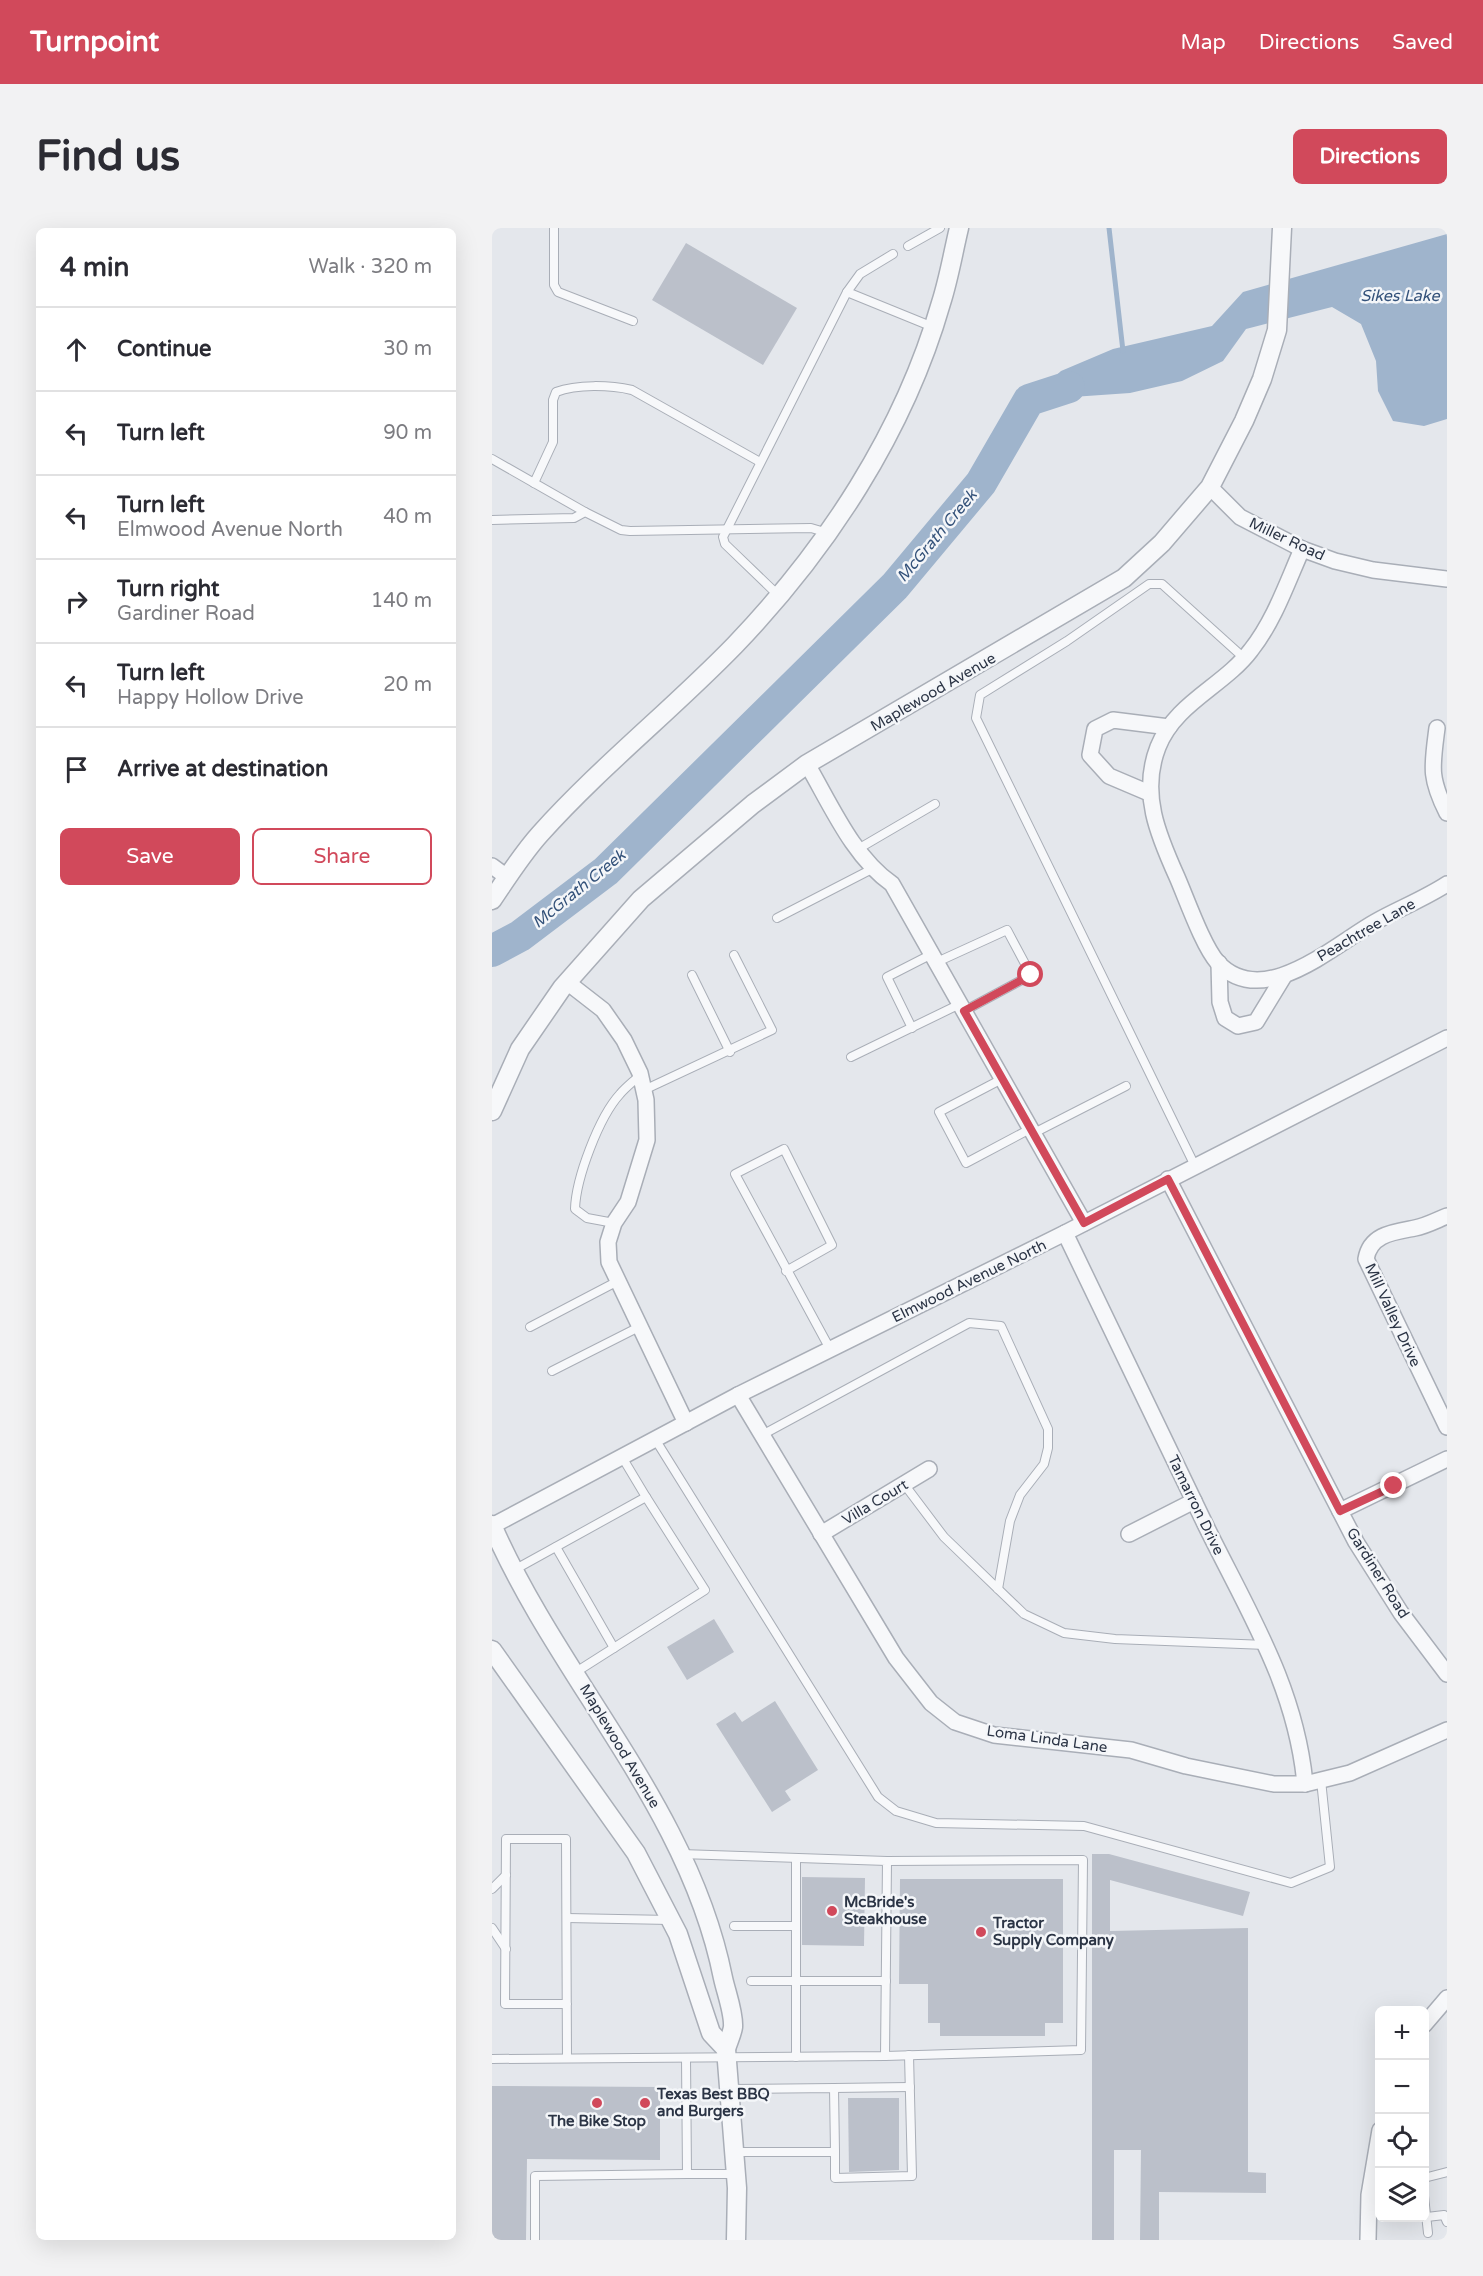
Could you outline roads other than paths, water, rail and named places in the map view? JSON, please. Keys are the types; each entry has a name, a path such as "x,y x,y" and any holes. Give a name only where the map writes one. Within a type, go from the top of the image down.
{"street":[{"path":"492,900 539,835 735,644 778,596 828,532 874,462 889,433 941,304 959,228"},
{"name":"Maplewood Avenue","path":"492,1111 520,1049 567,982 641,899 753,804 807,764 1124,578 1162,543 1210,487 1262,379 1277,330 1282,228"},
{"name":"Miller Road","path":"1210,487 1240,517 1302,549 1335,561 1373,570 1447,579"},
{"name":"Peachtree Lane","path":"1302,549 1277,607 1244,658 1202,692 1169,727 1158,746 1149,779 1149,794 1165,850 1212,955 1219,963 1245,978 1261,981 1284,976 1375,922 1447,884"},
{"path":"1149,794 1109,776 1090,755 1095,729 1113,720 1169,727"},
{"path":"1437,728 1431,774 1435,790 1447,813"},
{"path":"807,764 858,849 872,868 892,884 1084,1223"},
{"path":"492,866 507,878"},
{"name":"Peachtree Lane","path":"1219,963 1220,1002 1225,1018 1238,1026 1256,1022 1284,976"},
{"path":"567,982 603,1010 624,1040 642,1083 647,1140 628,1202 614,1223 608,1242 609,1262 686,1423"},
{"name":"Elmwood Avenue North","path":"492,1526 738,1395 1065,1233 1447,1038"},
{"name":"Gardiner Road","path":"1168,1179 1340,1511 1401,1613 1447,1674"},
{"name":"Mill Valley Drive","path":"1447,1216 1417,1228 1395,1231 1372,1242 1366,1259 1447,1427"},
{"name":"Tamarron Drive","path":"1065,1233 1266,1645 1295,1720 1305,1784"},
{"name":"Loma Linda Lane","path":"738,1395 896,1658 931,1703 955,1722 994,1735 1131,1750 1247,1780 1274,1784 1305,1784 1350,1773 1447,1730"},
{"path":"1340,1511 1447,1459"},
{"name":"Villa Court","path":"821,1534 929,1469"},
{"path":"1129,1534 1194,1501"},
{"name":"Maplewood Avenue","path":"492,1526 513,1570 643,1779 680,1854 719,1954 733,2027 726,2053 736,2174 736,2240"},
{"path":"492,1650 636,1853 671,1920 711,2033 726,2053"},
{"path":"1429,2020 1447,1998"},
{"path":"1368,2240 1369,2195 1375,2160"}],"lane":[{"path":"554,228 554,285 558,292 633,321"},
{"path":"908,246 940,228"},
{"path":"778,596 725,544 723,537 725,530 847,292 860,274 893,254"},
{"path":"847,292 933,327"},
{"path":"534,483 553,442 553,400 556,392 566,388 620,387 632,390 760,462"},
{"path":"492,459 621,530 811,528 828,532"},
{"path":"492,520 574,518 585,512"},
{"path":"1195,1166 976,718 980,695 1149,584 1162,584 1244,658"},
{"path":"858,849 935,804"},
{"path":"777,918 872,868"},
{"path":"851,1057 1031,975 1007,930 887,977 912,1028"},
{"path":"614,1223 587,1218 575,1209 576,1192 600,1128 619,1094 642,1083 730,1052 772,1030 734,956"},
{"path":"692,975 730,1052"},
{"path":"1002,1079 939,1112 966,1163 1126,1086"},
{"path":"786,1270 832,1245 784,1149 735,1174 786,1270 830,1349"},
{"path":"530,1327 618,1281"},
{"path":"762,1435 969,1323 1001,1326 1048,1429 1048,1448 1044,1464 1020,1496 1010,1521 998,1589"},
{"path":"552,1371 639,1327"},
{"path":"656,1439 878,1797 896,1810 936,1823 1084,1826 1291,1883 1330,1867 1321,1780"},
{"path":"576,1672 705,1590 622,1457"},
{"path":"904,1484 944,1537 1024,1614 1064,1633 1115,1639 1266,1645"},
{"path":"513,1570 646,1497"},
{"path":"556,1547 614,1648"},
{"path":"567,2004 505,2004 506,1839 566,1839 567,1918 567,2004 567,2058"},
{"path":"492,2058 686,2058 726,2053 796,2057 885,2056 1081,2050 1083,1860 886,1861 680,1854"},
{"path":"796,1858 796,2057"},
{"path":"885,2056 886,1861"},
{"path":"492,1889 506,1875"},
{"path":"567,1918 671,1920"},
{"path":"734,1926 796,1926"},
{"path":"492,1928 506,1949"},
{"path":"751,1981 886,1981"},
{"path":"834,2088 835,2178 912,2176 909,2055"},
{"path":"686,2058 687,2174"},
{"path":"729,2089 910,2087"},
{"path":"734,2152 835,2152"},
{"path":"1429,2177 1447,2172"},
{"path":"535,2240 535,2176 736,2174"},
{"path":"1429,2217 1444,2215 1447,2222"},
{"path":"1427,2222 1428,2233"}],"water":[{"name":"Sikes Lake","path":"1447,234 1447,419 1424,426 1393,421 1378,391 1376,361 1361,324 1332,307 1246,329 1223,361 1182,381 1130,393 1029,400 1061,371 1113,349 1212,326 1243,292"}],"waterway":[{"path":"1109,228 1123,351"},
{"name":"McGrath Creek","path":"492,951 520,936 606,871 895,586 981,483 1029,400 1069,387"}],"place":[{"name":"McBride's Steakhouse","path":"832,1911"},
{"name":"Tractor Supply Company","path":"981,1932"},
{"name":"The Bike Stop","path":"597,2103"},
{"name":"Texas Best BBQ and Burgers","path":"645,2103"}]}
